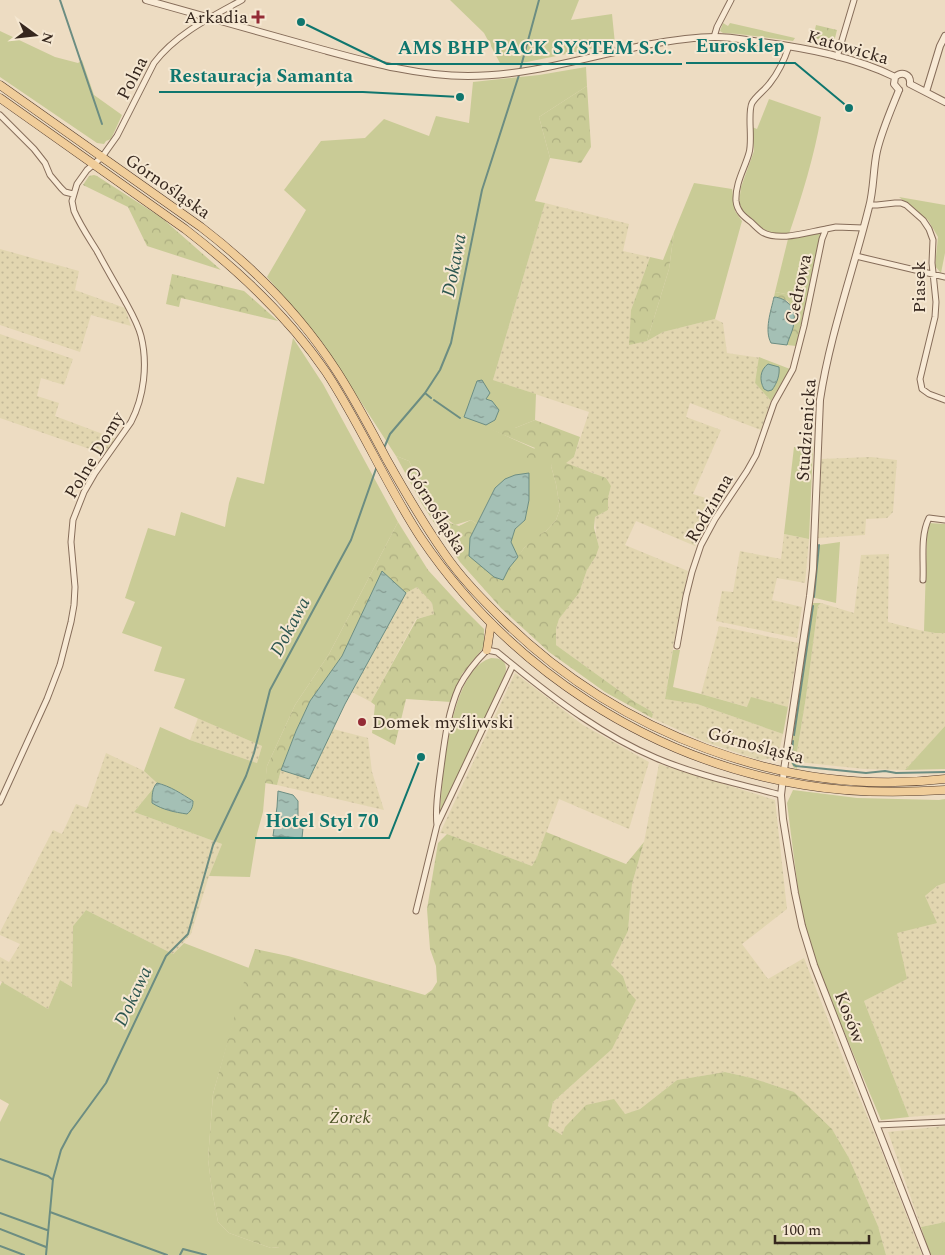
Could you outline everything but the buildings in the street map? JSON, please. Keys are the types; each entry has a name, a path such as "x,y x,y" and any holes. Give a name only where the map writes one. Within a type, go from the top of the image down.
{"main road":[{"name":"Górnośląska","path":"0,85 215,238 272,290 293,313 330,361 348,389 427,528 459,573 529,645 574,680 621,710 666,732 708,750 737,758 784,770 853,780 907,781 945,779"},
{"name":"Górnośląska","path":"0,98 185,229 251,284 287,322 321,365 410,521 438,563 470,602 508,640 553,678 614,718 662,742 704,759 733,768 782,781 822,788 882,792 945,790"},
{"path":"487,650 491,623"}],"street":[{"name":"Katowicka","path":"146,0 303,45 418,72 451,75 508,74 530,71 648,45 714,37 735,38 789,46 880,69 895,77"},
{"name":"Polna","path":"94,164 102,157 117,136 154,63 162,53 187,32 242,0"},
{"path":"714,37 731,0"},
{"path":"837,57 854,0"},
{"path":"926,92 940,46 945,36"},
{"path":"789,46 771,82 750,106 750,152 737,188 736,202 740,213 761,232 779,237 836,226 864,228"},
{"path":"900,74 906,75 909,78 910,84 905,89 899,90 894,84 895,77 900,74"},
{"path":"910,84 945,102"},
{"name":"Studzienicka","path":"782,781 813,569 820,400 824,374 870,205 877,152 882,132 899,90"},
{"path":"0,115 34,149 45,163 50,174 65,192 73,194 80,178 94,164"},
{"name":"Polne Domy","path":"0,802 47,699 60,665 74,605 75,587 71,547 73,520 84,492 95,473 131,422 135,414 143,380 143,348 137,324 110,273 77,218 73,206 73,194"},
{"name":"Piasek","path":"870,205 901,203 912,209 929,229 933,240 932,263 936,302 935,316 920,379 922,389 945,400"},
{"name":"Cedrowa","path":"782,389 793,369 822,239 826,229"},
{"path":"856,256 945,277"},
{"name":"Rodzinna","path":"677,646 686,596 701,545 715,519 756,455 774,403 782,389"},
{"path":"923,580 924,540 927,523 929,518 945,520"},
{"path":"437,826 440,778 453,703 468,672 487,650 497,652 544,690 587,721 622,742 692,771 781,795"},
{"path":"416,911 437,826 513,665"},
{"name":"Kosów","path":"782,781 783,819 804,936 927,1255"},
{"path":"877,1125 945,1122"}],"shaded area":[{"path":"545,203 629,224 623,251 650,257 631,310 647,341 663,332 715,319 723,323 727,353 761,358 755,383 771,401 761,430 690,403 686,417 721,430 693,494 721,503 695,546 636,521 625,545 688,571 665,698 697,704 783,734 779,752 775,758 759,760 705,742 652,718 653,714 651,711 635,702 556,645 556,629 559,619 579,593 587,570 596,556 599,547 596,536 595,517 608,510 611,486 594,473 564,463 574,457 589,412 493,380"},
{"path":"0,249 79,271 75,290 125,308 131,326 91,315 80,352 0,325"},
{"path":"0,334 73,359 64,385 41,378 37,396 59,403 55,416 116,439 104,454 0,418"},
{"path":"871,457 897,460 893,512 887,518 866,519 865,535 818,538 821,459"},
{"path":"784,534 809,539 805,583 777,578 772,600 802,607 797,638 716,621 722,591 733,592 740,551 781,559"},
{"path":"889,554 888,622 919,630 945,633 945,726 905,770 864,769 798,762 796,758 818,606 821,603 854,613 861,555"},
{"path":"417,587 432,603 434,614 416,619 371,702 352,692 406,593"},
{"path":"719,626 799,643 788,707 752,698 748,707 701,694"},
{"path":"515,673 583,725 649,762 629,829 559,799 532,866 440,833"},
{"path":"198,718 262,746 257,763 190,740"},
{"path":"333,729 368,738 372,772 384,810 277,785 281,770 309,779"},
{"path":"106,753 144,771 157,783 134,812 222,844 209,876 191,934 173,954 86,910 73,926 72,987 60,980 48,1009 0,981 0,957 9,962 20,944 0,935 0,932 53,830 62,834 76,804 87,808"},
{"path":"659,764 775,800 787,909 742,944 768,979 804,958 922,1255 886,1255 878,1226 849,1158 832,1129 794,1092 752,1078 725,1072 677,1080 640,1109 562,1135 548,1126 553,1102 597,1062 628,991 623,976 611,965 628,931 632,884 644,842"},
{"path":"945,883 945,1114 909,1117 864,1001 906,979 896,933 925,896 937,886"},
{"path":"945,1126 945,1222 921,1227 888,1132"}],"green space":[{"path":"450,0 579,0 571,20 612,14 615,44 527,62 501,65 484,33"},
{"path":"723,23 728,26 730,23 795,38 793,41 723,33 720,31"},
{"path":"816,25 837,30 834,42 813,38"},
{"path":"0,31 55,57 78,63 82,60 94,95 122,115 111,139 104,144 97,143 0,77"},
{"path":"586,67 587,86 539,117 550,158 535,201 545,203 493,380 536,394 535,420 515,428 489,428 535,449 523,461 554,461 551,466 560,509 556,520 546,531 524,548 518,557 511,542 515,529 525,520 529,500 529,473 495,488 477,524 471,520 455,525 443,516 422,486 409,461 396,456 322,342 267,277 306,210 284,190 321,141 365,138 384,119 429,136 436,116 469,123 473,82 539,75"},
{"path":"587,86 591,147 581,163 550,158 539,117"},
{"path":"769,99 821,117 815,147 789,234 778,235 763,229 744,213 739,203 741,187 754,151 752,127 757,129"},
{"path":"94,175 162,218 221,270 147,246 128,207 83,185 89,176"},
{"path":"694,183 732,189 735,211 742,221 715,319 663,332 647,341 669,269 674,232"},
{"path":"899,197 945,205 945,253 941,273 935,266 938,237 928,220"},
{"path":"674,232 669,269 647,341 629,345 631,310 650,257 663,260"},
{"path":"821,233 807,298 775,292 788,239"},
{"path":"172,274 244,291 278,321 181,298 179,307 166,304"},
{"path":"775,292 807,298 796,346 787,345 794,323 791,308 788,301 774,297"},
{"path":"293,338 323,384 398,522 329,654 295,705 267,766 263,812 257,834 250,877 209,876 222,844 134,812 155,786 152,797 166,810 179,813 193,801 181,793 157,783 144,771 160,727 190,740 257,763 262,746 174,708 185,679 154,671 162,647 122,633 135,602 125,598 148,528 175,536 181,512 225,527 229,503 237,477 264,484"},
{"path":"759,357 790,369 771,401 755,383"},
{"path":"535,420 580,437 574,457 566,463 606,478 611,486 608,510 595,517 594,528 599,547 596,556 587,570 579,593 559,619 556,629 556,645 635,702 651,711 653,714 652,718 605,692 549,652 501,608 460,562 422,504 396,456 409,461 422,486 450,523 459,526 471,520 477,524 470,538 509,568 524,548 537,536 546,531 556,520 560,509 551,466 553,461 522,461 535,448 487,428 515,428"},
{"path":"794,447 813,447 809,539 784,534"},
{"path":"398,522 428,570 484,629 484,647 462,674 451,702 406,699 395,745 372,733 375,705 371,702 417,619 434,614 432,603 417,587 406,593 382,572 342,656 310,701 296,731 277,785 265,783 267,766 295,705 329,654"},
{"path":"929,523 945,524 945,633 924,631 927,533"},
{"path":"840,542 836,603 815,598 819,545"},
{"path":"812,603 821,603 818,606 796,758 798,762 797,769 791,763 791,749"},
{"path":"673,650 680,650 673,687 747,707 751,697 788,707 783,734 697,704 665,699"},
{"path":"491,658 504,662 506,668 505,676 440,813 446,751 457,702 466,682 477,666"},
{"path":"945,726 945,769 905,770"},
{"path":"793,790 857,798 945,799 945,883 937,886 925,896 937,923 897,933 907,979 864,1001 909,1117 881,1120 804,936 787,803"},
{"name":"Żorek","path":"546,832 626,864 644,842 632,884 628,931 611,965 623,976 628,991 636,1000 612,1049 553,1102 548,1126 562,1135 565,1127 586,1105 614,1099 625,1114 640,1109 677,1080 725,1072 752,1078 794,1092 832,1129 849,1158 878,1226 886,1255 280,1255 279,1247 271,1248 229,1233 218,1222 208,1159 213,1094 245,978 255,949 288,956 425,995 432,990 437,982 436,966 430,949 427,909 438,843 447,834 532,866"},
{"path":"86,910 173,954 184,943 249,968 213,1094 208,1159 218,1222 229,1233 271,1248 280,1247 280,1255 0,1255 0,1122 9,1104 0,1099 0,986 2,982 48,1009 60,980 72,987 73,926"},
{"path":"945,1222 945,1255 930,1255 921,1227"}],"water":[{"path":"774,297 783,299 790,304 794,312 794,324 787,345 771,343 769,338 769,320"},
{"path":"768,364 779,367 779,376 772,390 768,391 762,386 761,379 763,369"},
{"path":"482,380 490,393 486,399 492,401 499,410 495,420 486,425 464,417 477,381"},
{"path":"529,473 529,500 525,520 515,529 511,542 518,557 509,568 503,580 494,577 469,556 470,538 495,488 505,479"},
{"path":"382,571 406,593 345,704 309,779 281,770 310,701 342,656"},
{"path":"157,783 171,788 193,801 190,811 187,814 152,803 153,790"},
{"path":"278,791 293,795 298,801 298,817 303,828 302,838 273,836"}],"waterway":[{"path":"60,0 102,124"},
{"name":"Dokawa","path":"520,70 539,0"},
{"name":"Dokawa","path":"384,448 390,434 425,393 440,370 451,343 482,190 519,75"},
{"name":"Dokawa","path":"425,393 431,398"},
{"path":"434,400 460,418"},
{"name":"Dokawa","path":"46,1255 53,1179 61,1150 71,1131 106,1083 166,956 188,934 213,845 246,776 254,753 270,690 351,540 377,466"},
{"path":"814,597 819,545"},
{"path":"794,735 813,606"},
{"path":"793,741 791,759 796,766 866,773 885,771 896,773 945,772"},
{"path":"0,1159 48,1176 53,1180"},
{"path":"50,1212 167,1255"},
{"path":"0,1213 47,1230"},
{"path":"0,1229 46,1247"},
{"path":"0,1246 24,1255"},
{"path":"180,1255 183,1249 206,1255"}],"place":[{"name":"Arkadia","path":"258,17"},
{"name":"AMS BHP PACK SYSTEM S.C.","path":"301,22"},
{"name":"Restauracja Samanta","path":"460,97"},
{"name":"Eurosklep","path":"849,108"},
{"name":"Domek myśliwski","path":"362,722"},
{"name":"Hotel Styl 70","path":"421,757"}]}
